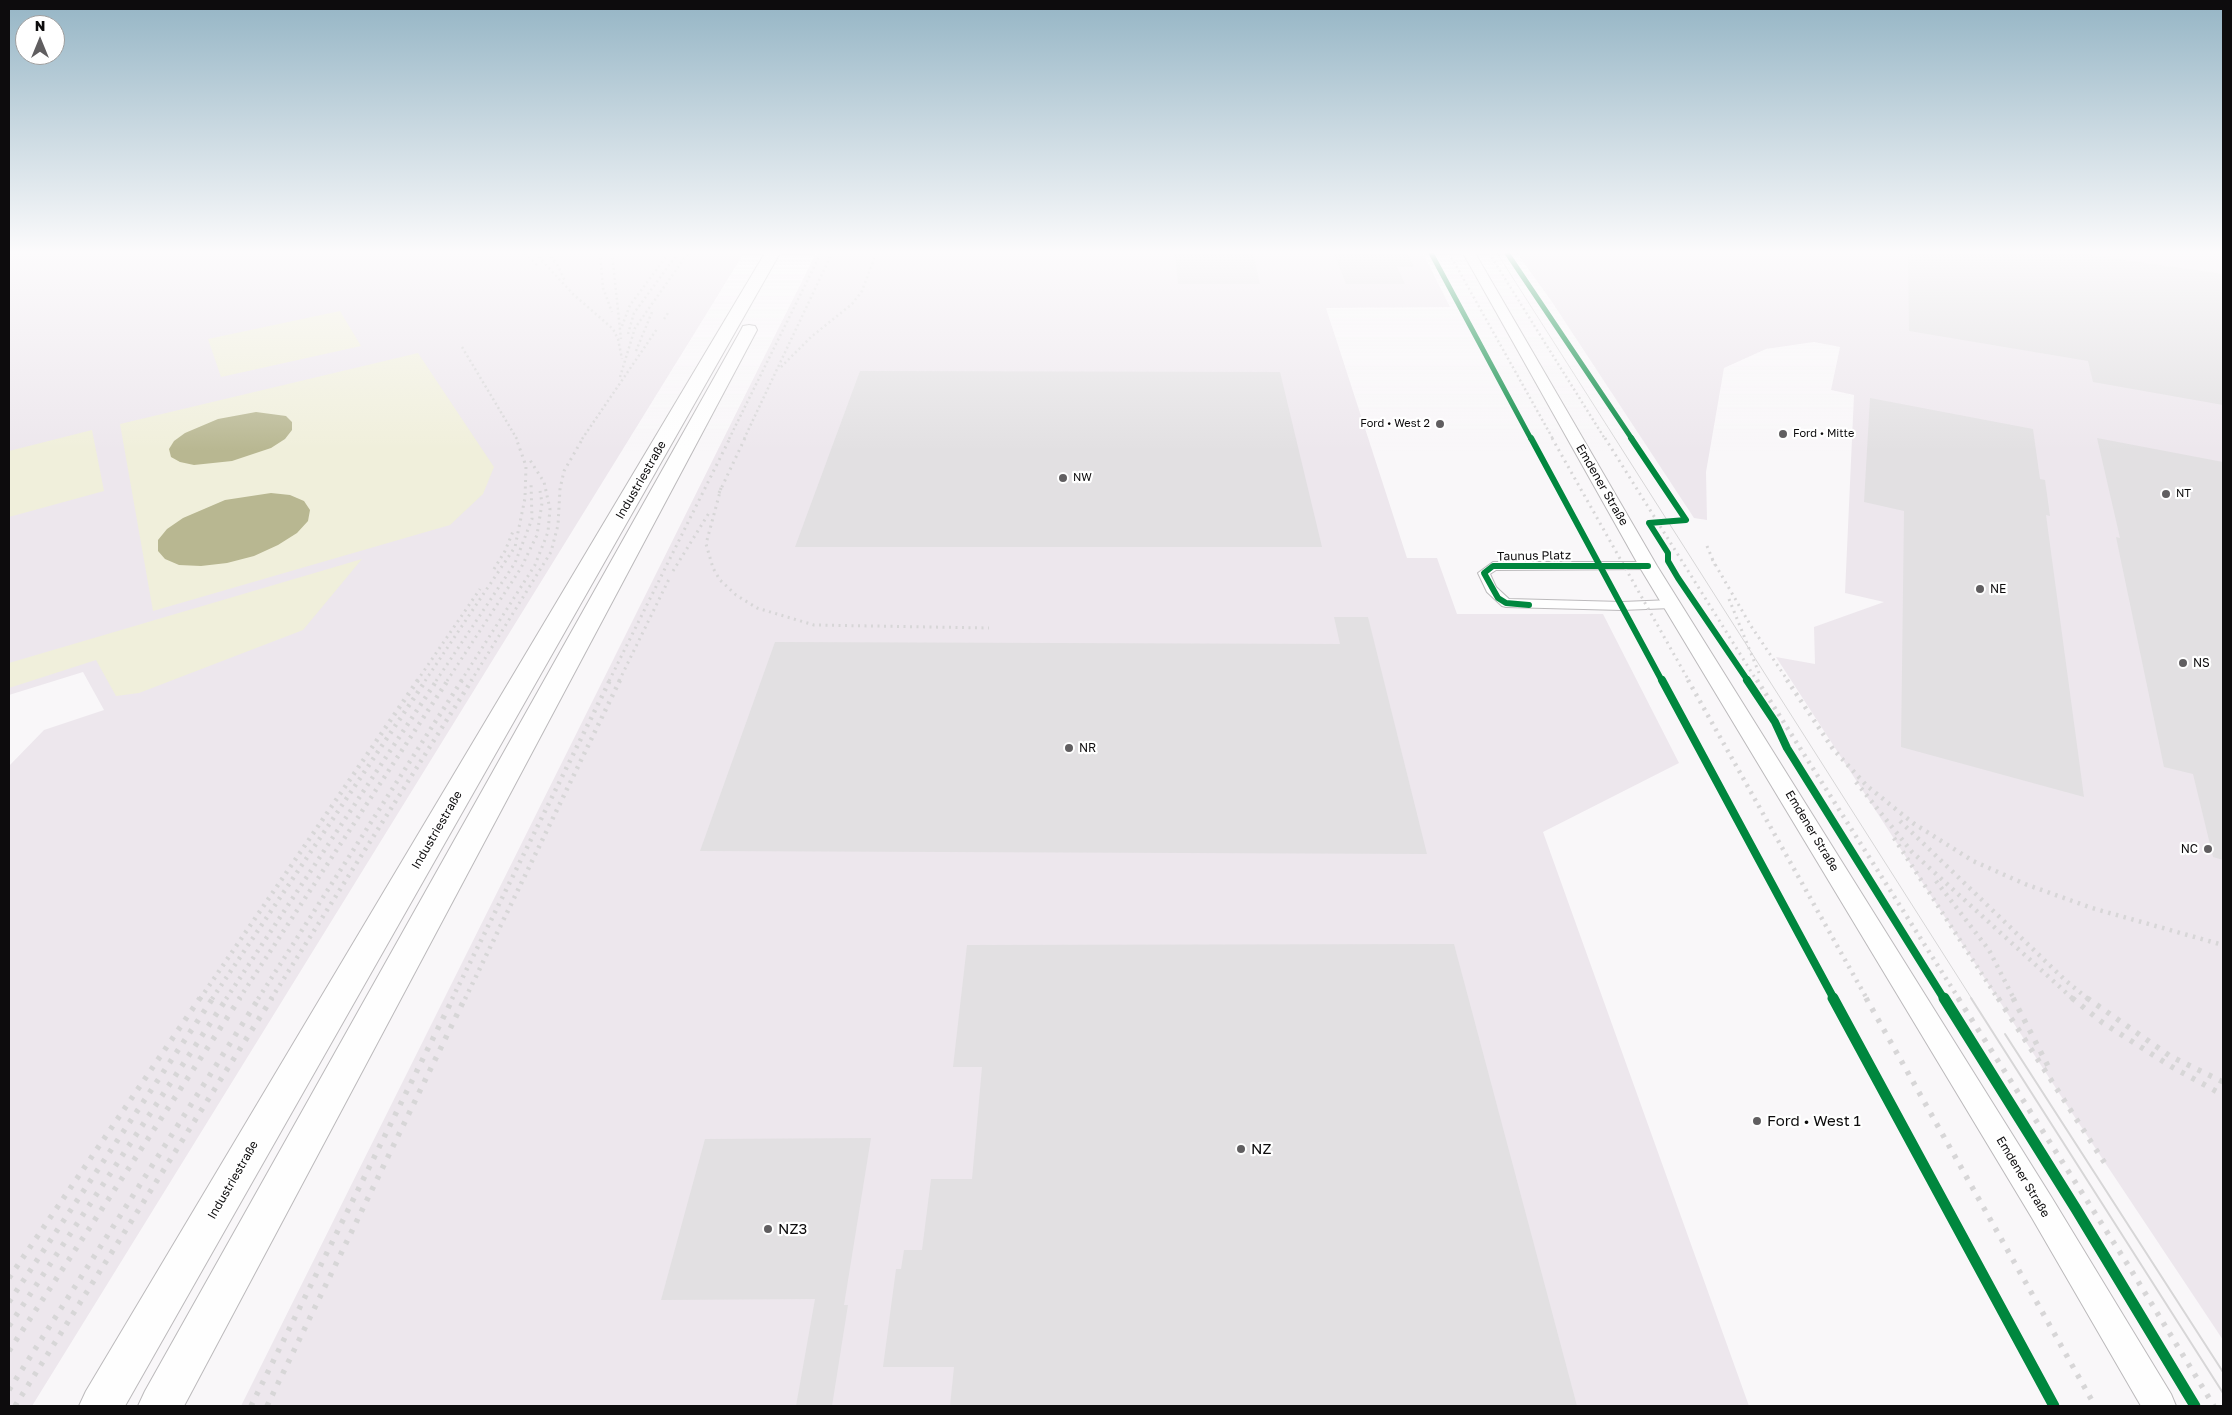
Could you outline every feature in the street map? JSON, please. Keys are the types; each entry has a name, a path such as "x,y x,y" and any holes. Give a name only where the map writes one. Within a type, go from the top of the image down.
{"highway":[{"name":"Industriestraße","path":"101,1406 735,319"},
{"name":"Industriestraße","path":"160,1406 754,319"}],"street":[{"name":"Emdener Straße","path":"1507,319 1648,566 1758,742 2042,1208 2159,1406"},
{"name":"Taunus Platz","path":"1648,566 1493,566 1484,574 1491,589 1506,603 1622,606 1671,604"}],"shaded area":[{"path":"9,319 703,319 32,1406 9,1406 9,766 44,730 104,710 83,672 9,695"},
{"path":"302,319 345,319 361,346 221,377 208,339"},
{"path":"783,319 1330,319 1407,558 1437,558 1457,614 1603,614 1679,763 1543,832 1749,1406 241,1406"},
{"path":"1563,319 2223,319 2223,1340 2070,1110 1776,657 1815,664 1814,627 1884,602 1845,593 1854,395 1831,390 1840,347 1814,342 1766,349 1724,368 1706,472 1707,520 1694,518"},
{"path":"418,353 494,467 483,494 450,525 153,611 120,424"},
{"path":"256,412 286,416 292,422 292,430 285,439 271,448 232,461 194,465 180,462 171,457 169,449 174,441 185,433 218,419"},
{"path":"92,430 104,491 9,517 9,451"},
{"path":"271,493 290,495 304,501 310,510 308,521 297,533 278,545 254,556 227,563 201,566 179,565 165,559 158,551 158,540 167,529 183,518 225,500"},
{"path":"362,559 303,630 139,693 116,696 96,660 9,688 9,663"}],"building":[{"path":"1909,319 2223,319 2223,405 2093,382 2088,361 1909,331"},
{"name":"NW","path":"860,371 1280,372 1322,547 795,547"},
{"name":"NE","path":"1870,398 2033,429 2040,479 2045,480 2050,516 2046,515 2084,797 1901,747 1904,511 1864,502"},
{"path":"2097,438 2223,462 2223,860 2213,857 2193,774 2164,767 2116,537 2120,538"},
{"name":"NR","path":"1334,617 1368,617 1427,854 700,851 775,642 1340,644"},
{"name":"NZ","path":"1454,944 1577,1406 950,1406 954,1367 883,1367 896,1269 901,1269 904,1250 922,1250 931,1179 972,1179 982,1067 953,1067 967,945"},
{"name":"NZ3","path":"871,1138 844,1305 848,1305 832,1406 796,1406 815,1299 661,1300 705,1139"}],"tram line":[{"path":"1539,319 1972,999"},
{"path":"1971,998 2223,1393"},
{"path":"2005,1034 2223,1372"}],"railway":[{"path":"602,319 613,329 618,339 622,359"},
{"path":"619,319 621,339"},
{"path":"622,326 625,319"},
{"path":"628,334 632,319"},
{"path":"620,377 635,328 641,319"},
{"path":"636,351 649,319"},
{"path":"729,439 788,319"},
{"path":"744,439 801,319"},
{"path":"781,367 811,337 833,319"},
{"path":"1486,319 1553,439"},
{"path":"1530,319 1605,439"},
{"path":"582,439 657,329"},
{"path":"462,347 517,439"},
{"path":"425,681 515,547 525,498 526,466 516,438"},
{"path":"471,681 551,552 558,525 560,489 564,471 583,438"},
{"path":"609,681 730,438"},
{"path":"721,490 745,438"},
{"path":"1552,438 1689,681"},
{"path":"1605,438 1757,681"},
{"path":"461,681 535,565 548,532 550,509 544,482 528,457"},
{"path":"436,681 515,563 532,519 531,482"},
{"path":"721,490 706,544 713,568 720,580 736,595 757,608 814,625 989,628"},
{"path":"447,681 521,568 537,535 542,503 540,491"},
{"path":"673,571 709,513"},
{"path":"494,569 505,551 514,529"},
{"path":"1707,546 1714,562"},
{"path":"1714,562 1751,626 1788,681"},
{"path":"619,681 670,577"},
{"path":"417,681 480,589"},
{"path":"1729,599 1759,673"},
{"path":"200,999 418,680"},
{"path":"212,999 426,680"},
{"path":"226,999 437,680"},
{"path":"239,999 448,680"},
{"path":"258,999 462,680"},
{"path":"271,999 472,680"},
{"path":"452,999 610,680"},
{"path":"465,999 620,680"},
{"path":"1688,680 1867,999"},
{"path":"1757,680 1959,999"},
{"path":"1787,680 1833,749 1867,786 1913,823 1973,861 2025,884 2092,908 2223,945"},
{"path":"1856,782 1912,852 2073,999"},
{"path":"1900,821 2065,980 2088,999"},
{"path":"1894,838 1998,999"},
{"path":"1936,881 1989,950 2014,999"},
{"path":"9,1278 200,998"},
{"path":"9,1302 213,998"},
{"path":"9,1326 227,998"},
{"path":"9,1351 240,998"},
{"path":"9,1390 259,998"},
{"path":"15,1406 272,998"},
{"path":"251,1406 453,998"},
{"path":"267,1406 465,998"},
{"path":"1866,998 2095,1406"},
{"path":"1958,998 2128,1265 2214,1406"},
{"path":"1998,998 2106,1165"},
{"path":"2013,998 2049,1068"},
{"path":"2072,998 2103,1023 2172,1067 2223,1095"},
{"path":"2087,998 2170,1056 2223,1082"}],"cycle path":[{"path":"1467,319 2054,1406"},
{"path":"1551,319 1686,520 1649,523 1668,553 1668,561 1678,578 1775,722 1787,748 2076,1209 2195,1406"},
{"path":"1529,605 1506,603 1498,598 1491,589 1484,573 1493,566 1648,566"}],"place":[{"name":"Ford • West 2","path":"1440,424"},
{"name":"Ford • Mitte","path":"1783,434"},
{"name":"NW","path":"1063,478"},
{"name":"NT","path":"2166,494"},
{"name":"NE","path":"1980,589"},
{"name":"NS","path":"2183,663"},
{"name":"NR","path":"1069,748"},
{"name":"NC","path":"2208,849"},
{"name":"Ford • West 1","path":"1757,1121"},
{"name":"NZ","path":"1241,1149"},
{"name":"NZ3","path":"768,1229"}]}
